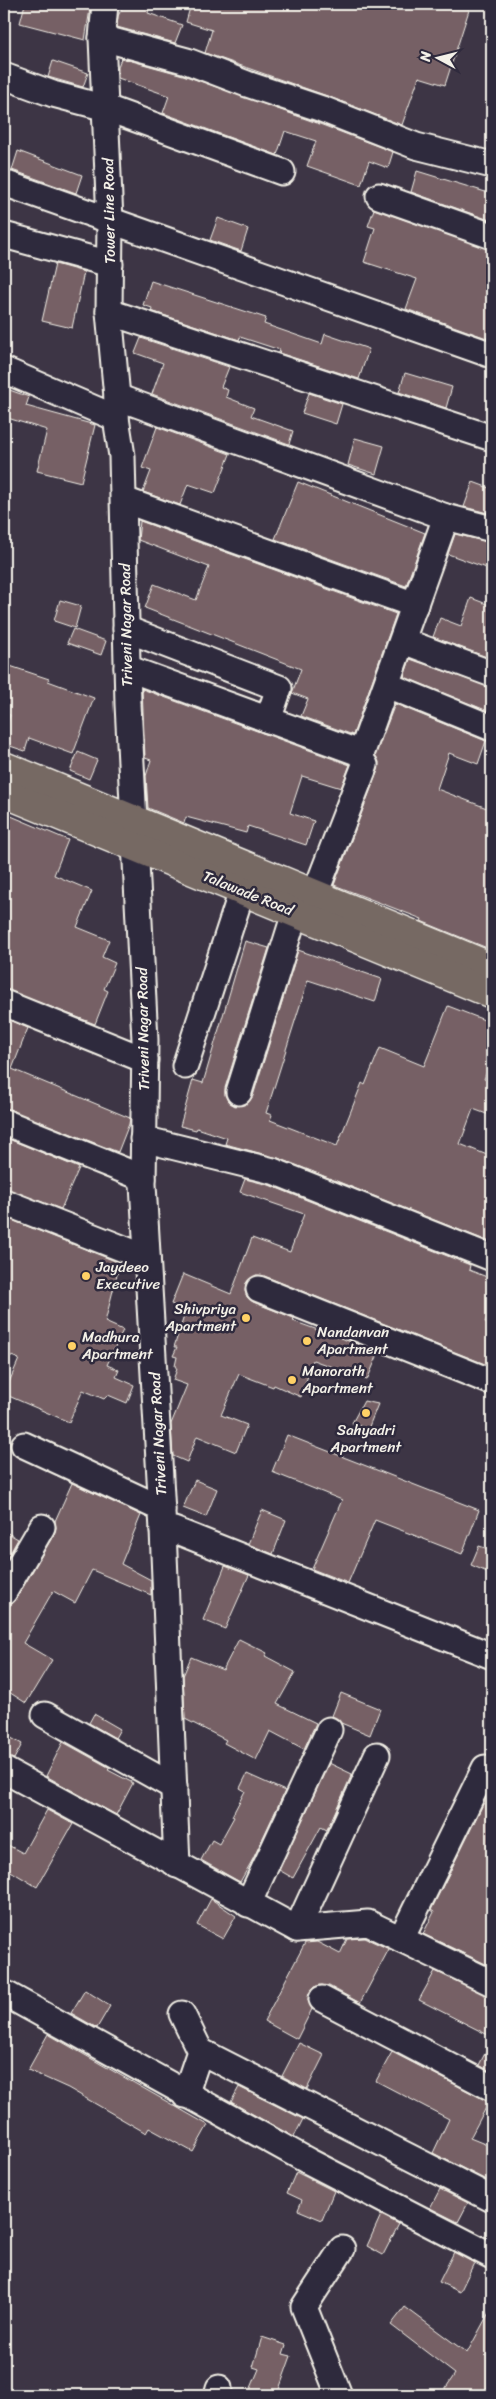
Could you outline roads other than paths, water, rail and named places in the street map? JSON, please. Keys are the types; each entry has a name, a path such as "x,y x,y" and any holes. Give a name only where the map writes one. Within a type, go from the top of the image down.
{"main road":[{"name":"Talawade Road","path":"4,766 492,966"},
{"name":"Talawade Road","path":"4,794 492,994"}],"street":[{"name":"Tower Line Road","path":"103,4 102,38 110,221 109,312 116,408"},
{"path":"102,38 187,60 416,146 492,165"},
{"path":"4,76 53,94 106,108 282,172"},
{"path":"4,183 492,355"},
{"path":"379,196 492,236"},
{"path":"4,235 110,264"},
{"path":"109,312 492,438"},
{"path":"4,370 446,517 492,529"},
{"name":"Triveni Nagar Road","path":"116,408 122,456 124,500 127,668 145,1060 143,1178 163,1519 177,1864"},
{"path":"124,500 415,605"},
{"path":"127,668 357,752 364,749 446,517"},
{"path":"126,629 279,688 268,720"},
{"path":"403,641 492,674"},
{"path":"387,685 492,728"},
{"path":"315,894 365,765"},
{"path":"185,1066 242,891"},
{"path":"239,1092 296,913"},
{"path":"4,1003 145,1060"},
{"path":"4,1122 143,1178"},
{"path":"143,1139 273,1171 492,1258"},
{"path":"4,1202 147,1258"},
{"path":"258,1289 492,1382"},
{"path":"24,1444 163,1519 174,1530 492,1656"},
{"path":"4,1592 42,1527"},
{"path":"45,1715 174,1787"},
{"path":"248,1904 329,1730"},
{"path":"297,1929 377,1755"},
{"path":"401,1939 485,1768"},
{"path":"4,1770 297,1929 368,1923 492,1983"},
{"path":"4,1993 185,2095 492,2256"},
{"path":"322,1999 492,2088"},
{"path":"182,2014 200,2051 492,2200"},
{"path":"185,2095 200,2051"},
{"path":"339,2395 304,2307 342,2249"}],"place":[{"name":"Jaydeeo Executive","path":"86,1276"},
{"name":"Shivpriya Apartment","path":"246,1318"},
{"name":"Nandanvan Apartment","path":"307,1341"},
{"name":"Madhura Apartment","path":"72,1346"},
{"name":"Manorath Apartment","path":"292,1380"},
{"name":"Sahyadri Apartment","path":"366,1413"}]}
